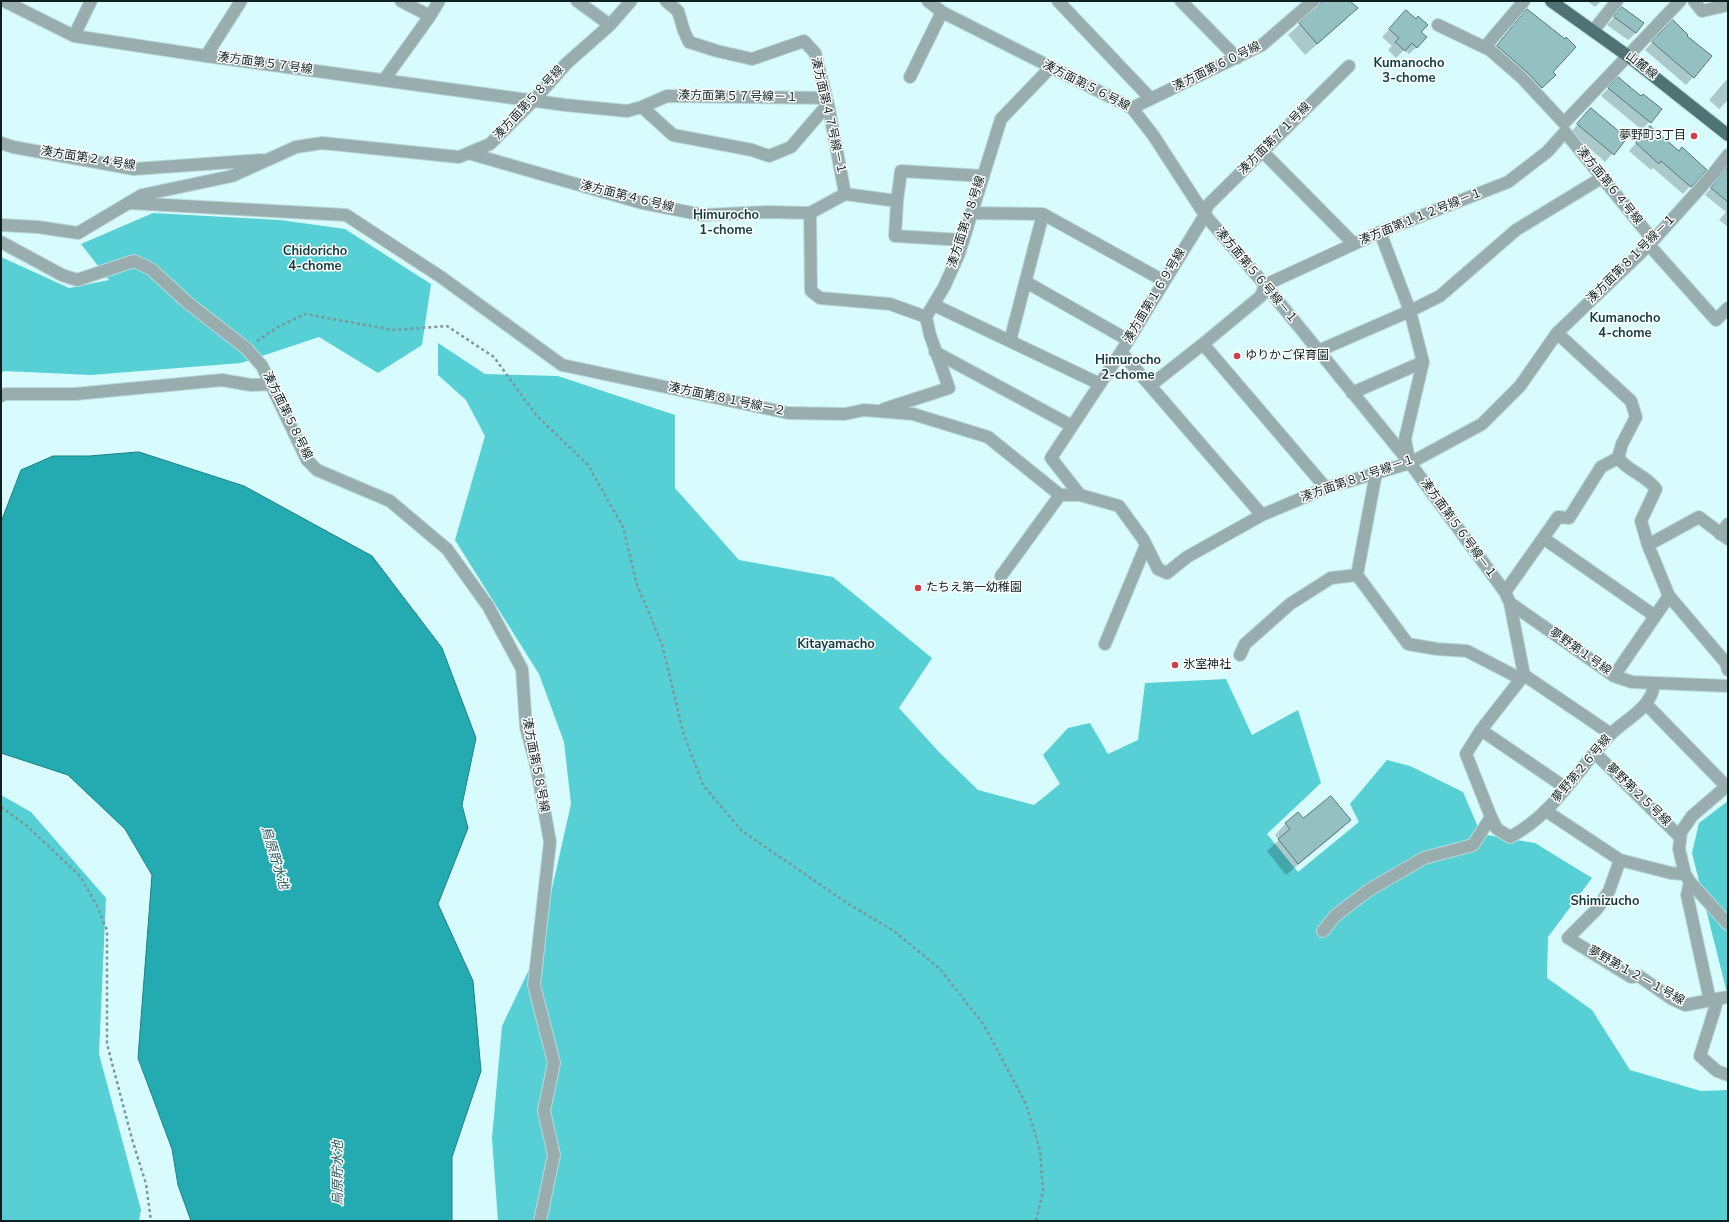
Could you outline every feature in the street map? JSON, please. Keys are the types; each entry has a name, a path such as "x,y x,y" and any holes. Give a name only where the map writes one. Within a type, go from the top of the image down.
{"main road":[{"name":"山麓線","path":"1551,1 1628,56 1728,135"}],"street":[{"name":"湊方面第５７号線","path":"4,1 74,36 206,56 534,100"},
{"path":"74,36 91,1"},
{"path":"206,56 241,1"},
{"path":"401,1 430,16"},
{"path":"384,80 439,1"},
{"path":"577,1 610,25"},
{"name":"湊方面第５８号線","path":"1,225 38,227 78,233 142,195 232,176 296,147 322,143 459,157 468,154 490,144 534,100 567,63 610,25 631,1"},
{"name":"湊方面第４７号線－１","path":"666,1 678,12 689,42 717,51 752,59 804,41 815,53 827,101 845,194"},
{"path":"1058,1 1151,99"},
{"path":"1181,1 1237,58"},
{"name":"湊方面第６０号線","path":"1132,108 1262,45 1313,1"},
{"path":"1485,47 1524,1"},
{"path":"1593,31 1617,1"},
{"name":"湊方面第１１２号線－１","path":"1265,285 1380,232 1508,182 1547,152 1564,128 1628,56 1680,1"},
{"path":"1694,1 1702,11 1728,5"},
{"path":"910,77 935,4"},
{"name":"湊方面第５６号線","path":"935,4 1051,67 1132,108 1153,135 1205,215"},
{"name":"湊方面第６４号線","path":"1438,25 1490,50 1522,78 1564,128 1651,242 1716,320 1728,308"},
{"name":"湊方面第７１号線","path":"1205,215 1207,206 1349,66"},
{"name":"湊方面第４８号線","path":"926,317 944,287 959,254 1001,118 1051,67"},
{"name":"湊方面第５７号線－１","path":"534,100 565,105 627,111 642,107 667,96 827,101"},
{"path":"642,107 673,135 752,150 769,156 792,147 827,101"},
{"name":"湊方面第２４号線","path":"1,143 13,147 134,168 271,159"},
{"path":"1262,151 1354,244"},
{"name":"湊方面第４６号線","path":"468,154 642,203 703,215 767,212 810,213 845,194"},
{"name":"湊方面第８１号線－１","path":"1146,545 1158,568 1167,573 1187,557 1262,515 1326,488 1410,463 1482,424 1520,386 1557,333 1651,242 1713,174 1728,154"},
{"path":"963,240 896,236 897,201 901,171 983,176"},
{"path":"1318,351 1410,311 1440,296 1516,230 1602,177"},
{"path":"845,194 897,201"},
{"name":"湊方面第８１号線－２","path":"129,203 346,215 441,276 562,365 788,413 845,414 864,410 913,414 988,437 1060,495"},
{"path":"810,213 811,291 820,298 890,304 926,317 936,352 949,388 879,411"},
{"path":"971,213 1043,214 1164,282"},
{"path":"1010,341 1043,214"},
{"name":"湊方面第１６９号線","path":"1080,495 1051,458 1121,352 1205,215"},
{"name":"湊方面第５６号線－１","path":"1205,215 1265,285 1410,463 1508,598"},
{"path":"1380,232 1410,311 1423,362 1405,439 1410,463"},
{"name":"湊方面第５８号線","path":"1,242 62,276 77,280 134,261 151,270 188,303 246,348 262,366 272,384 307,460 317,470 390,501 447,549 488,606 522,669 526,727 537,769 550,842 534,985 554,1063 544,1111 554,1155 540,1221"},
{"path":"1026,282 1128,340"},
{"path":"1151,385 1261,296 1265,285"},
{"path":"934,304 1100,384"},
{"path":"1323,931 1335,916 1368,890 1424,858 1473,845 1491,817 1466,754 1481,730 1522,677 1508,598 1543,538 1558,517 1569,518 1601,467 1618,458 1622,444 1636,418 1631,400 1557,333"},
{"path":"1203,344 1326,488"},
{"path":"936,352 1072,426"},
{"path":"1121,352 1262,515"},
{"path":"1352,393 1423,362"},
{"path":"1,396 12,394 75,394 222,380 251,385 272,384"},
{"path":"1618,458 1625,466 1652,483 1656,488 1641,521 1648,545 1669,596 1727,664"},
{"path":"1376,473 1356,575 1408,644 1437,649 1467,651 1522,677 1611,734"},
{"path":"1001,576 1060,495 1080,495 1119,506 1146,545 1105,644"},
{"path":"1648,545 1699,517 1724,536 1728,524"},
{"path":"1543,538 1655,616"},
{"path":"1240,655 1245,644 1290,604 1331,578 1356,575"},
{"path":"1614,676 1669,596"},
{"name":"夢野第１号線","path":"1508,598 1614,676 1632,682 1728,686"},
{"name":"夢野第２６号線","path":"1491,817 1497,829 1510,837 1524,830 1546,811 1611,734 1646,704 1654,690 1653,683"},
{"path":"1646,704 1727,786 1692,816 1681,832 1680,849 1687,878 1688,895 1709,996 1716,1005 1700,1056 1717,1071 1728,1075"},
{"path":"1481,730 1566,788"},
{"name":"夢野第２５号線","path":"1595,753 1680,837"},
{"path":"1546,811 1620,860 1687,878 1728,924"},
{"name":"夢野第１２－１号線","path":"1620,860 1609,891 1597,909 1568,938 1631,977 1639,976 1672,999 1685,1005 1728,997"}],"path":[{"path":"246,348 276,328 305,314 393,330 448,326 494,357 536,415 588,465 623,527 637,585 662,644 683,732 703,785 742,831 850,905 894,932 940,969 984,1025 1026,1104 1040,1150 1043,1191 1036,1221"},
{"path":"1,807 27,826 80,876 98,906 107,930 107,1044 132,1139 146,1184 151,1221"}],"shaded area":[{"path":"153,213 280,220 345,229 431,284 422,345 378,373 319,337 241,363 91,375 4,371 1,373 1,257 69,288 109,280 81,244"},
{"path":"438,343 485,374 558,376 675,415 675,488 739,560 833,577 932,658 899,708 939,752 978,790 1034,805 1060,784 1043,755 1068,728 1090,723 1108,754 1138,740 1145,683 1226,679 1252,735 1298,710 1321,783 1267,834 1298,872 1359,822 1350,804 1387,760 1410,766 1463,792 1481,834 1535,843 1592,878 1548,937 1547,978 1592,1010 1630,1070 1701,1091 1728,1090 1728,1221 498,1221 492,1138 502,1026 538,951 571,804 564,742 539,674 455,540 485,436 466,400 438,375"},
{"path":"1,795 31,812 106,898 99,1054 141,1210 139,1221 1,1221"},
{"path":"1728,801 1728,997 1692,853 1699,823"}],"water":[{"name":"烏原貯水池","path":"139,452 244,486 372,556 442,648 476,738 462,805 468,828 438,904 473,981 481,1071 452,1157 452,1221 191,1221 178,1185 172,1149 138,1058 152,875 125,829 68,775 1,753 1,522 21,470 53,456 89,456"}],"building":[{"path":"1323,1 1350,1 1358,8 1317,44 1299,23"},
{"path":"1622,7 1644,23 1636,33 1614,17"},
{"path":"1527,9 1565,39 1566,37 1576,47 1553,72 1556,75 1542,88 1527,72 1497,46"},
{"path":"1406,10 1416,19 1418,16 1428,25 1421,32 1427,37 1417,48 1412,43 1405,51 1395,42 1399,38 1389,29"},
{"path":"1673,20 1688,35 1687,36 1712,56 1694,78 1652,42"},
{"path":"1618,77 1641,96 1643,94 1662,109 1651,123 1608,88"},
{"path":"1591,108 1627,138 1614,155 1577,124"},
{"path":"1650,126 1679,151 1682,147 1707,170 1691,187 1661,161 1659,164 1636,143"},
{"path":"1728,167 1728,202 1711,188"},
{"path":"1331,796 1351,820 1298,864 1278,839 1290,829 1285,823 1298,812 1303,818"}],"place":[{"name":"夢野町3丁目","path":"1694,136"},
{"name":"ゆりかご保育園","path":"1237,356"},
{"name":"たちえ第一幼稚園","path":"918,588"},
{"name":"氷室神社","path":"1175,665"}],"district":[{"name":"Kumanocho 3-chome","path":"1409,72"},
{"name":"Himurocho 1-chome","path":"726,224"},
{"name":"Chidoricho 4-chome","path":"315,260"},
{"name":"Kumanocho 4-chome","path":"1625,326"},
{"name":"Himurocho 2-chome","path":"1128,368"},
{"name":"Kitayamacho","path":"836,645"},
{"name":"Shimizucho","path":"1605,902"}]}
